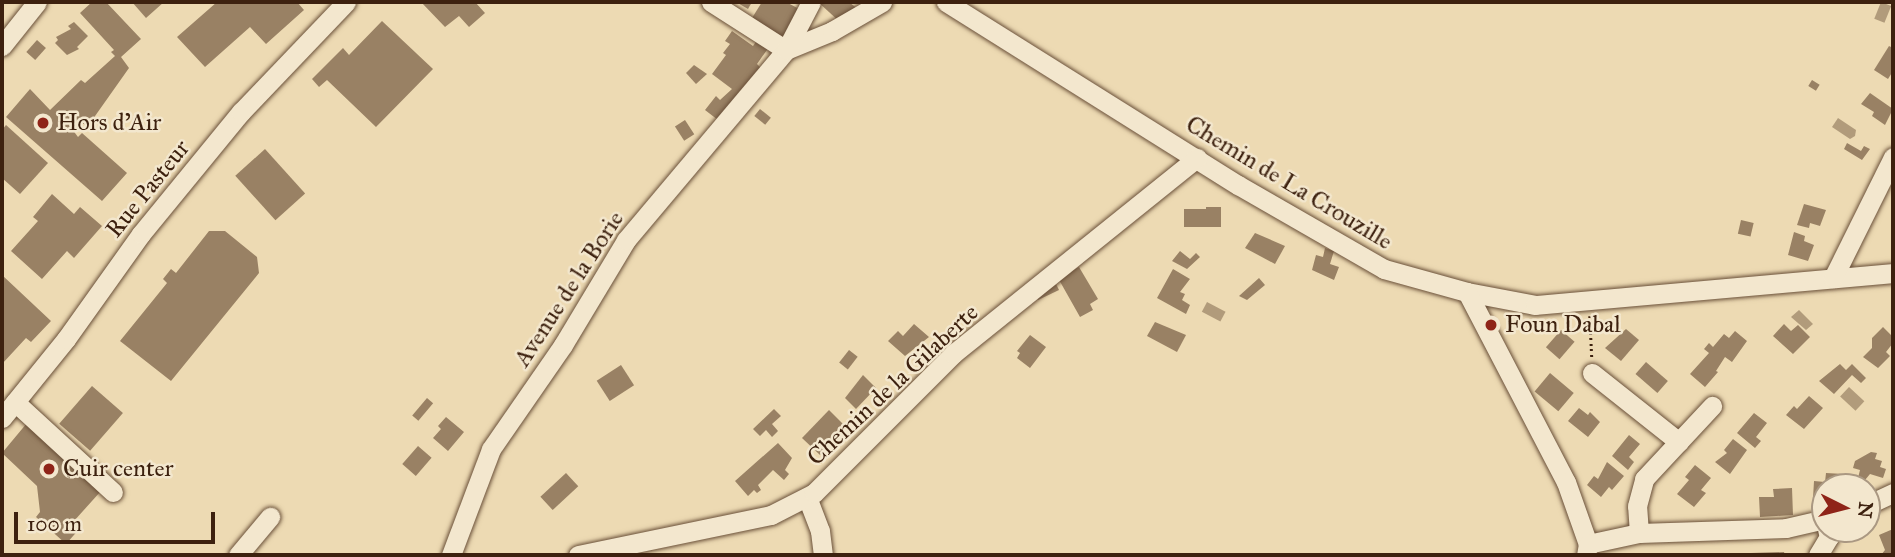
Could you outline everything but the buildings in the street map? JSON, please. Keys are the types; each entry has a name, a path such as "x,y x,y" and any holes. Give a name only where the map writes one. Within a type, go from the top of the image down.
{"street":[{"path":"5,53 37,2"},
{"name":"Rue Pasteur","path":"2,418 66,339 141,234 242,112 346,2"},
{"path":"710,2 786,50 832,31 882,2"},
{"name":"Avenue de la Borie","path":"451,555 491,449 563,345 626,240 786,50 810,2"},
{"name":"Chemin de La Crouzille","path":"946,2 1197,158 1384,269 1467,292 1535,306 1893,273"},
{"path":"1833,278 1893,157"},
{"name":"Chemin de la Gilaberte","path":"578,555 771,515 807,496 953,354 1197,158"},
{"path":"1467,292 1566,482 1587,549 1639,533 1811,525"},
{"path":"1592,373 1679,442"},
{"path":"15,402 113,492"},
{"path":"1639,533 1637,506 1644,479 1712,406"},
{"path":"807,496 820,531 823,555"},
{"path":"238,555 270,517"}],"path":[{"path":"1590,300 1592,373"}],"shaded area":[{"path":"1881,2 1891,6 1884,23 1874,19"},
{"path":"1838,118 1856,130 1855,136 1850,139 1832,127"},
{"path":"1207,302 1226,312 1220,322 1202,312"},
{"path":"1799,310 1813,324 1806,330 1791,317"},
{"path":"1849,387 1864,401 1855,411 1840,397"}],"place":[{"name":"Hors d'Air","path":"43,123"},
{"name":"Foun Dabal","path":"1491,325"},
{"name":"Cuir center","path":"49,469"}]}
